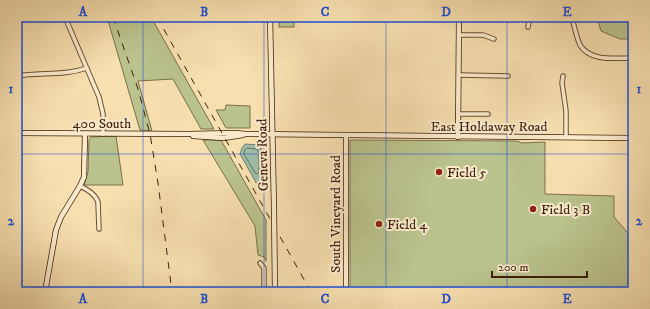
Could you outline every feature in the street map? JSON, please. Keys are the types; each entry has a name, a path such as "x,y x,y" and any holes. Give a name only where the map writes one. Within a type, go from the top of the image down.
{"street":[{"path":"65,17 101,104 103,134"},
{"name":"Geneva Road","path":"270,17 275,292"},
{"path":"458,137 459,17"},
{"path":"528,26 530,17"},
{"path":"572,17 577,36 585,51 593,56 606,58 633,58"},
{"path":"459,34 483,35 494,38"},
{"path":"17,76 77,72 87,68"},
{"path":"459,75 508,76"},
{"path":"563,76 562,83 566,111 566,137"},
{"path":"458,114 488,114"},
{"name":"400 South","path":"17,133 235,133 346,136"},
{"path":"45,292 56,230 80,186 85,172 84,134"},
{"name":"East Holdaway Road","path":"346,136 633,138"},
{"name":"South Vineyard Road","path":"346,136 346,292"},
{"path":"80,186 90,192 98,202 99,229"},
{"path":"260,263 264,268 264,292"}],"green space":[{"path":"107,17 151,17 214,129 201,129 173,79 138,81 152,131 140,130"},
{"path":"279,17 294,17 294,27 279,27"},
{"path":"597,17 633,17 633,39 620,39 601,31"},
{"path":"226,105 250,106 250,128 226,128 216,110 225,110"},
{"path":"116,136 123,185 84,185 88,172 89,139 91,137"},
{"path":"203,140 221,140 266,220 266,261 264,257 258,255 255,226"},
{"path":"350,140 517,141 522,143 545,142 545,194 614,196 614,217 633,239 633,292 350,292"}],"water":[{"path":"245,144 258,145 261,147 263,158 263,185 258,186 240,154"}],"railway":[{"path":"113,17 138,89 150,134 172,292"},
{"path":"157,17 311,292"}],"place":[{"name":"Field 5","path":"439,172"},
{"name":"Field 3 B","path":"533,209"},
{"name":"Field 4","path":"379,224"}]}
